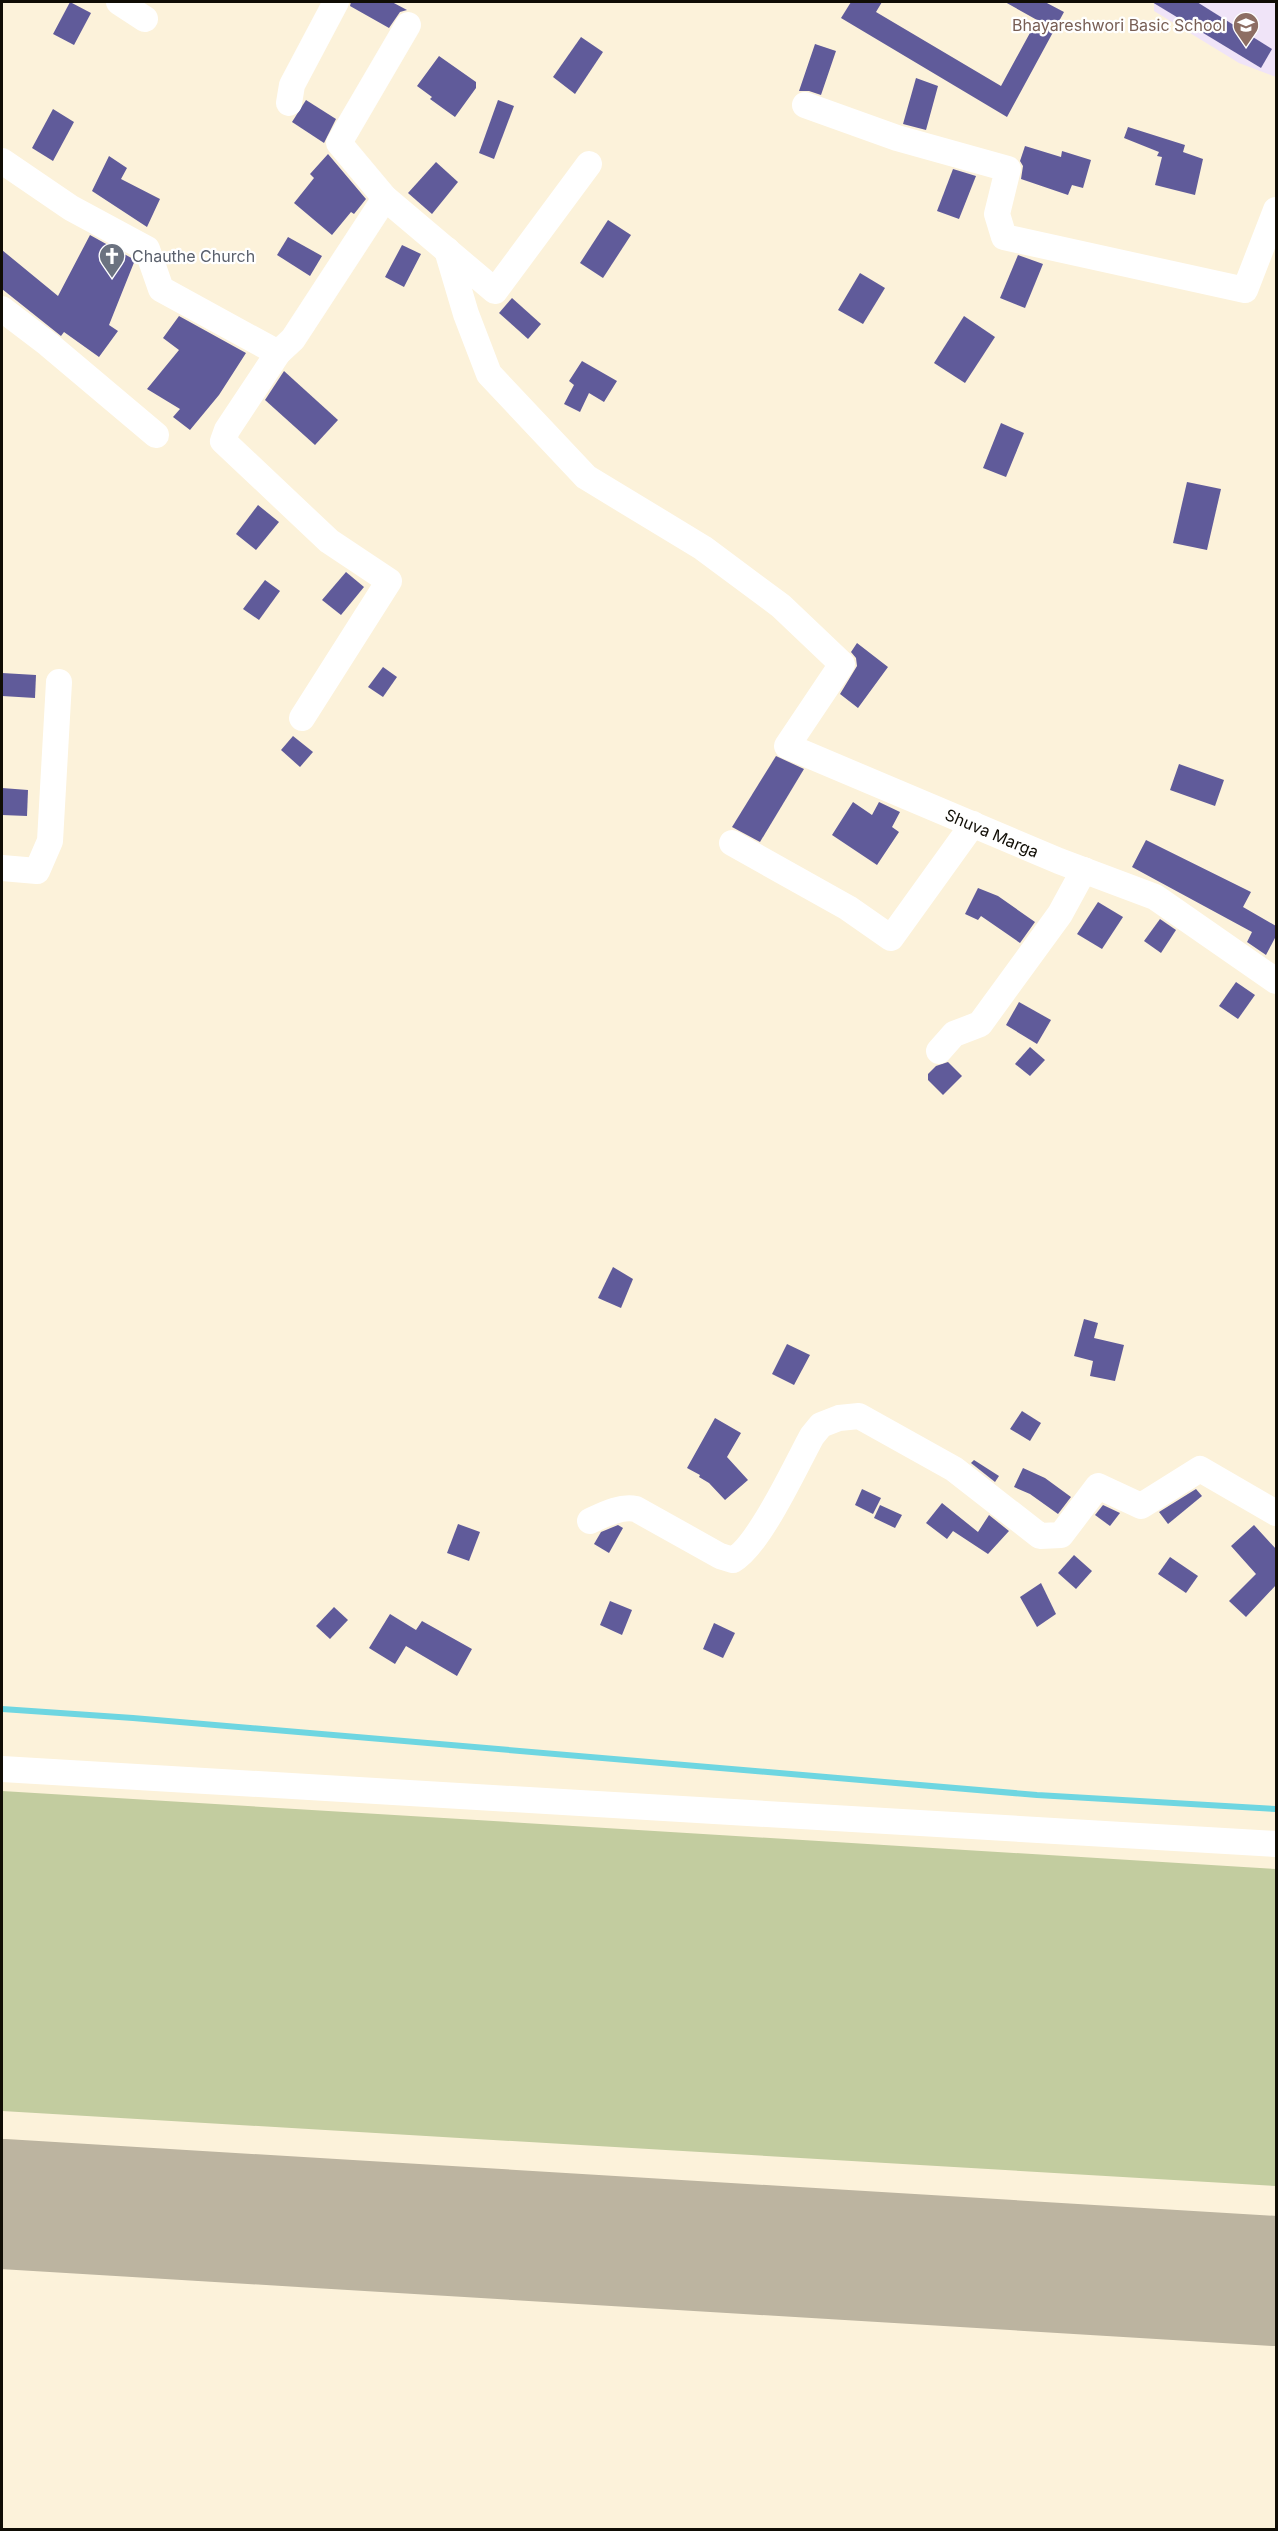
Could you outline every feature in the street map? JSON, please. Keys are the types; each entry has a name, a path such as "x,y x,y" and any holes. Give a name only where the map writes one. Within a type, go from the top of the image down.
{"street":[{"path":"119,2 145,19"},
{"path":"289,103 292,85 336,2"},
{"path":"408,25 339,143 385,198 495,291 589,164"},
{"path":"805,105 897,138 1008,170 997,214 1004,237 1130,266 1186,275 1245,290 1276,210"},
{"path":"2,161 71,208 147,249 161,289 278,353"},
{"path":"302,718 389,581 330,541 224,441 227,430 278,353 293,339 385,198"},
{"name":"Shuva Marga","path":"447,250 466,314 489,374 578,468 612,495 703,548 781,606 842,664 787,746 896,794 1155,897 1276,981"},
{"path":"2,309 48,344 156,435"},
{"path":"2,868 37,871 50,841 59,682"},
{"path":"732,843 848,908 891,938 973,824"},
{"path":"939,1052 954,1034 980,1024 1060,914 1084,870"},
{"path":"590,1521 628,1507 636,1509 720,1556 733,1560 740,1557 755,1539 812,1436 821,1425 839,1418 859,1416 954,1469 1040,1536 1061,1535 1098,1486 1141,1506 1200,1469 1276,1513"},
{"path":"2,1769 1276,1844"}],"shaded area":[{"name":"Bhayareshwori Basic School","path":"1154,2 1276,2 1276,77 1239,63 1154,11"}],"green space":[{"path":"2,1791 1276,1869 1276,2186 2,2111"}],"building":[{"path":"70,2 91,13 74,45 53,34"},
{"path":"351,2 392,2 407,10 400,12 389,28 350,6"},
{"path":"851,2 882,2 876,12 1001,86 1037,20 1005,2 1045,2 1064,12 1007,117 841,18"},
{"path":"1152,2 1197,2 1272,49 1261,68"},
{"path":"581,37 603,52 575,94 553,77"},
{"path":"815,44 836,51 821,95 799,91"},
{"path":"439,56 476,82 476,88 455,117 430,99 432,97 417,86"},
{"path":"916,78 938,86 926,130 903,124"},
{"path":"306,100 336,119 324,143 292,122"},
{"path":"498,100 514,106 494,159 479,153"},
{"path":"53,109 74,122 53,161 32,148"},
{"path":"1128,127 1185,145 1183,152 1203,159 1195,195 1155,185 1162,157 1157,156 1159,152 1124,138"},
{"path":"1025,146 1061,157 1062,151 1091,160 1083,188 1072,185 1068,195 1021,179 1023,166 1020,161"},
{"path":"328,154 366,199 354,214 351,212 332,235 294,203 314,178 310,174"},
{"path":"109,156 127,168 121,179 160,199 147,227 92,191"},
{"path":"436,162 458,182 432,214 408,193"},
{"path":"953,169 976,176 959,219 937,211"},
{"path":"608,220 631,235 603,278 580,263"},
{"path":"90,235 135,260 109,325 118,331 99,357 64,332 61,336 2,289 2,250 58,296"},
{"path":"288,237 322,256 310,276 277,255"},
{"path":"402,245 421,254 404,287 385,277"},
{"path":"1018,255 1043,264 1025,308 1000,298"},
{"path":"860,273 885,288 863,324 838,310"},
{"path":"512,298 541,324 528,339 499,313"},
{"path":"179,316 246,353 219,395 190,430 173,417 180,409 147,389 179,350 163,338"},
{"path":"964,316 995,337 965,383 934,363"},
{"path":"582,361 617,381 604,402 589,393 580,412 564,404 574,385 569,381"},
{"path":"284,371 338,420 315,445 265,400"},
{"path":"1001,423 1024,433 1006,477 983,468"},
{"path":"1187,482 1221,489 1207,550 1173,543"},
{"path":"258,505 279,522 256,550 236,534"},
{"path":"346,572 364,587 341,615 322,600"},
{"path":"265,580 280,591 259,620 243,609"},
{"path":"857,643 888,667 858,708 840,694 857,666 856,658 851,652"},
{"path":"383,667 397,677 383,697 368,687"},
{"path":"2,673 36,675 35,698 2,696"},
{"path":"293,736 313,752 300,767 281,750"},
{"path":"776,756 804,769 760,842 732,827"},
{"path":"1179,764 1224,780 1215,806 1170,790"},
{"path":"2,788 28,790 27,816 2,815"},
{"path":"853,802 872,815 879,802 900,812 892,827 899,832 877,865 832,835"},
{"path":"1146,840 1251,892 1243,907 1276,926 1276,936 1266,955 1247,942 1252,932 1132,867"},
{"path":"978,888 998,896 1035,922 1020,943 981,916 978,920 965,914"},
{"path":"1098,902 1123,917 1102,949 1077,934"},
{"path":"1160,919 1176,930 1161,953 1144,941"},
{"path":"1236,982 1255,995 1238,1019 1219,1006"},
{"path":"1019,1002 1051,1020 1037,1044 1006,1025"},
{"path":"1030,1047 1045,1060 1030,1076 1015,1064"},
{"path":"948,1062 962,1076 943,1095 928,1080 928,1074 936,1066"},
{"path":"613,1267 633,1279 621,1308 598,1298"},
{"path":"1084,1319 1098,1323 1094,1338 1124,1345 1115,1381 1090,1376 1093,1361 1074,1356"},
{"path":"787,1344 810,1355 794,1385 772,1374"},
{"path":"1022,1411 1041,1423 1030,1441 1010,1429"},
{"path":"715,1418 741,1433 727,1457 748,1480 725,1500 709,1483 699,1477 700,1475 687,1468"},
{"path":"974,1460 999,1476 995,1482 971,1463"},
{"path":"1023,1468 1045,1478 1071,1497 1058,1514 1030,1494 1014,1487"},
{"path":"862,1489 881,1498 873,1514 855,1505"},
{"path":"1196,1489 1202,1496 1168,1524 1159,1512"},
{"path":"942,1503 978,1532 989,1515 1009,1531 988,1554 953,1531 947,1539 926,1523"},
{"path":"880,1505 902,1515 895,1528 874,1518"},
{"path":"1103,1505 1120,1513 1110,1526 1095,1515"},
{"path":"458,1524 480,1532 469,1561 447,1553"},
{"path":"618,1525 623,1528 609,1553 594,1544 601,1532"},
{"path":"1254,1525 1276,1549 1276,1585 1246,1617 1229,1601 1256,1574 1231,1546"},
{"path":"1074,1555 1092,1571 1076,1589 1058,1573"},
{"path":"1170,1557 1198,1576 1186,1593 1158,1574"},
{"path":"1041,1583 1056,1614 1037,1627 1020,1597"},
{"path":"610,1601 632,1610 622,1635 600,1625"},
{"path":"334,1607 348,1620 330,1639 316,1626"},
{"path":"390,1614 416,1630 422,1621 472,1649 457,1676 406,1646 395,1664 369,1648"},
{"path":"714,1623 735,1633 723,1658 703,1649"}],"waterway":[{"path":"2,1709 133,1718 1037,1795 1276,1809"}],"runway":[{"path":"2,2204 1276,2281"}],"place":[{"name":"Bhayareshwori Basic School","path":"1246,48"},
{"name":"Chauthe Church","path":"112,279"}]}
